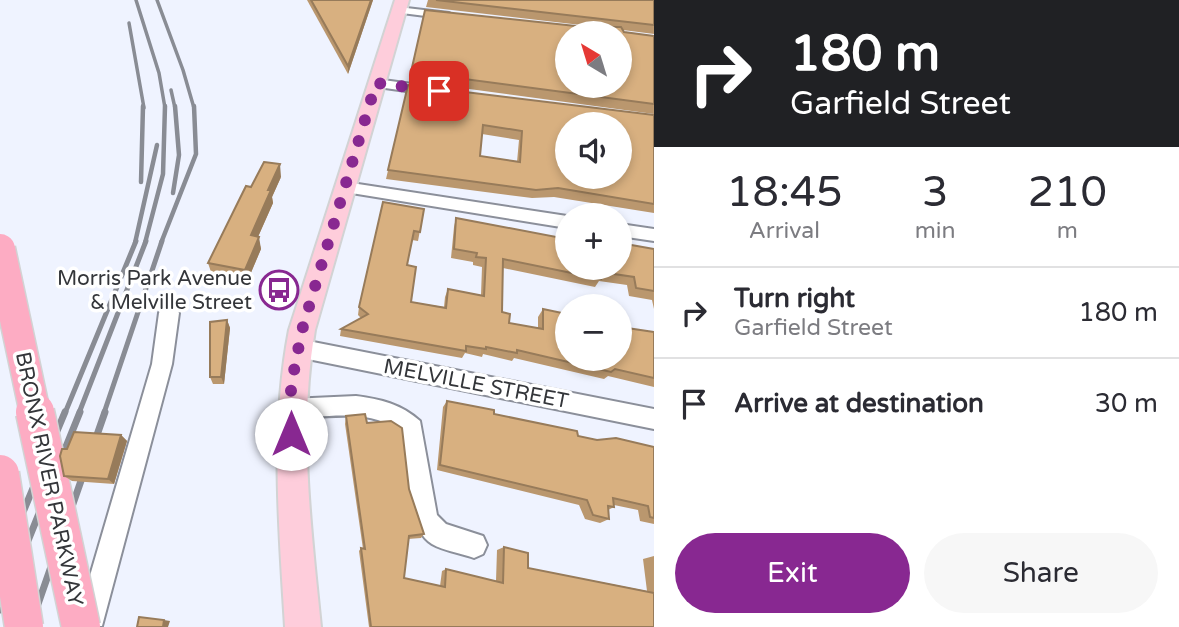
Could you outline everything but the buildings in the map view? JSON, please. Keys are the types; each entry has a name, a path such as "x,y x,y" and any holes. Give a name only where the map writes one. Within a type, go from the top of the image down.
{"highway":[{"name":"BRONX RIVER PARKWAY","path":"0,249 81,627"},
{"path":"0,474 23,627"}],"main road":[{"path":"303,627 290,409 298,348 400,5"}],"street":[{"path":"400,5 461,17"},
{"path":"376,83 453,93"},
{"path":"345,187 555,220"},
{"path":"632,232 654,236"},
{"path":"88,627 162,364 169,313"},
{"name":"MELVILLE STREET","path":"298,348 654,419"},
{"path":"290,409 359,408 388,413 406,421 412,429 426,522 439,534 474,545"}],"railway":[{"path":"136,0 159,73 165,108"},
{"path":"157,0 194,108"},
{"path":"129,23 144,108"},
{"path":"171,90 175,108"},
{"path":"141,182 143,106"},
{"path":"173,193 179,155 175,106"},
{"path":"161,243 196,154 194,106"},
{"path":"145,243 163,174 165,108"},
{"path":"135,243 157,145"},
{"path":"65,413 136,241"},
{"path":"79,413 146,241"},
{"path":"104,413 162,241"},
{"path":"0,567 65,412"},
{"path":"0,610 80,412"},
{"path":"30,627 105,412"}],"place":[{"name":"Morris Park Avenue & Melville Street","path":"279,290"}],"route":[{"path":"291,434 291,386 302,330 376,83 439,91"}]}
